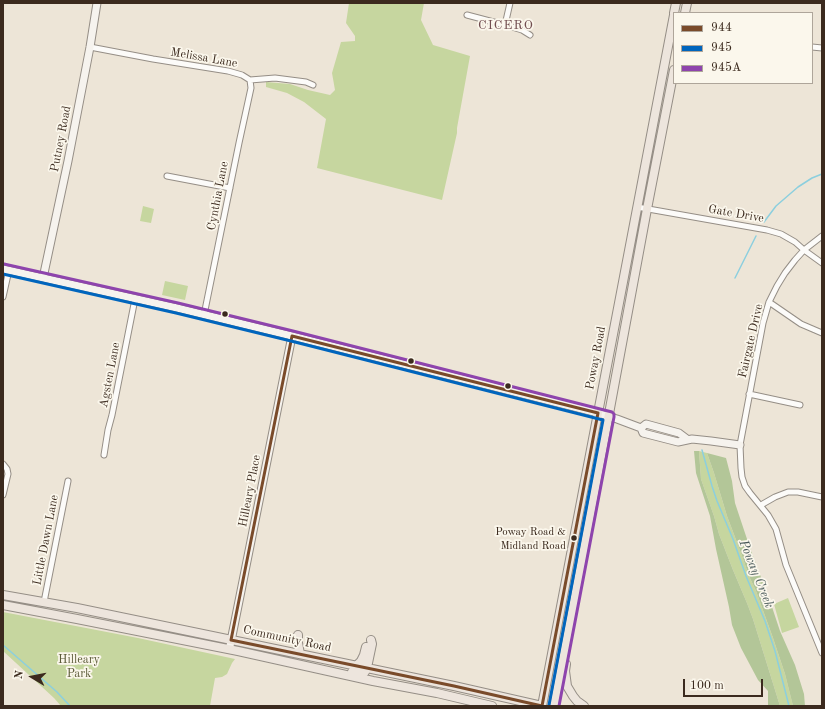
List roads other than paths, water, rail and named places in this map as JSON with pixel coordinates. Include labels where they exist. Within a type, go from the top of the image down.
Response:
[{"type":"main road","name":"Poway Road","points":[[542,706],[673,20]]},
{"type":"main road","points":[[669,96],[665,90],[673,46],[670,36]]},
{"type":"main road","name":"Poway Road","points":[[554,706],[673,75]]},
{"type":"main road","points":[[659,96],[664,100],[660,124],[661,136]]},
{"type":"main road","points":[[623,285],[624,297],[619,328],[622,334],[624,334]]},
{"type":"main road","points":[[614,329],[617,330],[619,334],[614,363],[616,378]]},
{"type":"main road","points":[[578,513],[580,517],[580,527],[575,558],[577,566],[580,570]]},
{"type":"main road","points":[[569,566],[573,569],[575,574],[570,603],[570,625]]},
{"type":"main road","name":"Community Road","points":[[3,595],[77,608],[454,686],[542,706]]},
{"type":"main road","points":[[3,605],[15,603],[39,607],[43,606],[44,602]]},
{"type":"main road","name":"Community Road","points":[[3,605],[298,664],[492,706]]},
{"type":"main road","points":[[43,612],[50,610],[74,614],[77,608]]},
{"type":"main road","points":[[298,635],[300,654]]},
{"type":"main road","points":[[567,639],[565,671],[567,686],[577,701],[584,706]]},
{"type":"main road","points":[[298,664],[322,665],[362,673],[365,672],[367,668],[372,644],[371,640],[367,645],[362,661],[354,666]]},
{"type":"main road","points":[[381,683],[382,679],[385,677],[413,681],[422,680]]},
{"type":"main road","points":[[414,689],[427,688],[450,692],[453,690],[454,686]]},
{"type":"street","name":"Putney Road","points":[[43,278],[68,161],[97,3]]},
{"type":"street","points":[[505,25],[510,3]]},
{"type":"street","points":[[467,15],[522,30],[530,35]]},
{"type":"street","name":"Melissa Lane","points":[[90,47],[228,71],[242,75],[250,80],[275,78],[306,82],[313,85]]},
{"type":"street","name":"Cynthia Lane","points":[[204,315],[251,88],[250,80]]},
{"type":"street","points":[[167,176],[230,188]]},
{"type":"street","name":"Gate Drive","points":[[637,207],[767,230],[781,234],[795,242],[822,263]]},
{"type":"street","name":"Fairgate Drive","points":[[822,236],[804,250],[785,273],[769,302],[763,323],[740,445],[742,477],[745,486],[768,515],[776,529],[786,565],[822,653]]},
{"type":"street","points":[[3,297],[6,270],[292,336],[598,413],[640,428],[646,424],[679,433],[687,439],[740,445]]},
{"type":"street","name":"Agsten Lane","points":[[104,455],[135,299]]},
{"type":"street","points":[[769,302],[801,324],[822,333]]},
{"type":"street","name":"Hilleary Place","points":[[229,650],[292,336]]},
{"type":"street","points":[[749,394],[800,405]]},
{"type":"street","points":[[3,495],[8,474],[5,466]]},
{"type":"street","name":"Little Dawn Lane","points":[[44,602],[68,481]]},
{"type":"street","points":[[760,505],[788,492],[822,496]]},
{"type":"waterway","points":[[764,222],[776,206],[798,187],[812,178],[822,174]]},
{"type":"waterway","points":[[735,278],[756,236]]},
{"type":"waterway","name":"Poway Creek","points":[[702,450],[717,501],[765,621],[775,651],[789,706]]},
{"type":"waterway","points":[[3,645],[57,692],[70,706]]},
{"type":"place","name":"Poway Road & Midland Road","points":[[574,538]]},
{"type":"district","name":"CICERO","points":[[506,26]]},
{"type":"park label","name":"Hilleary Park","points":[[79,667]]}]
